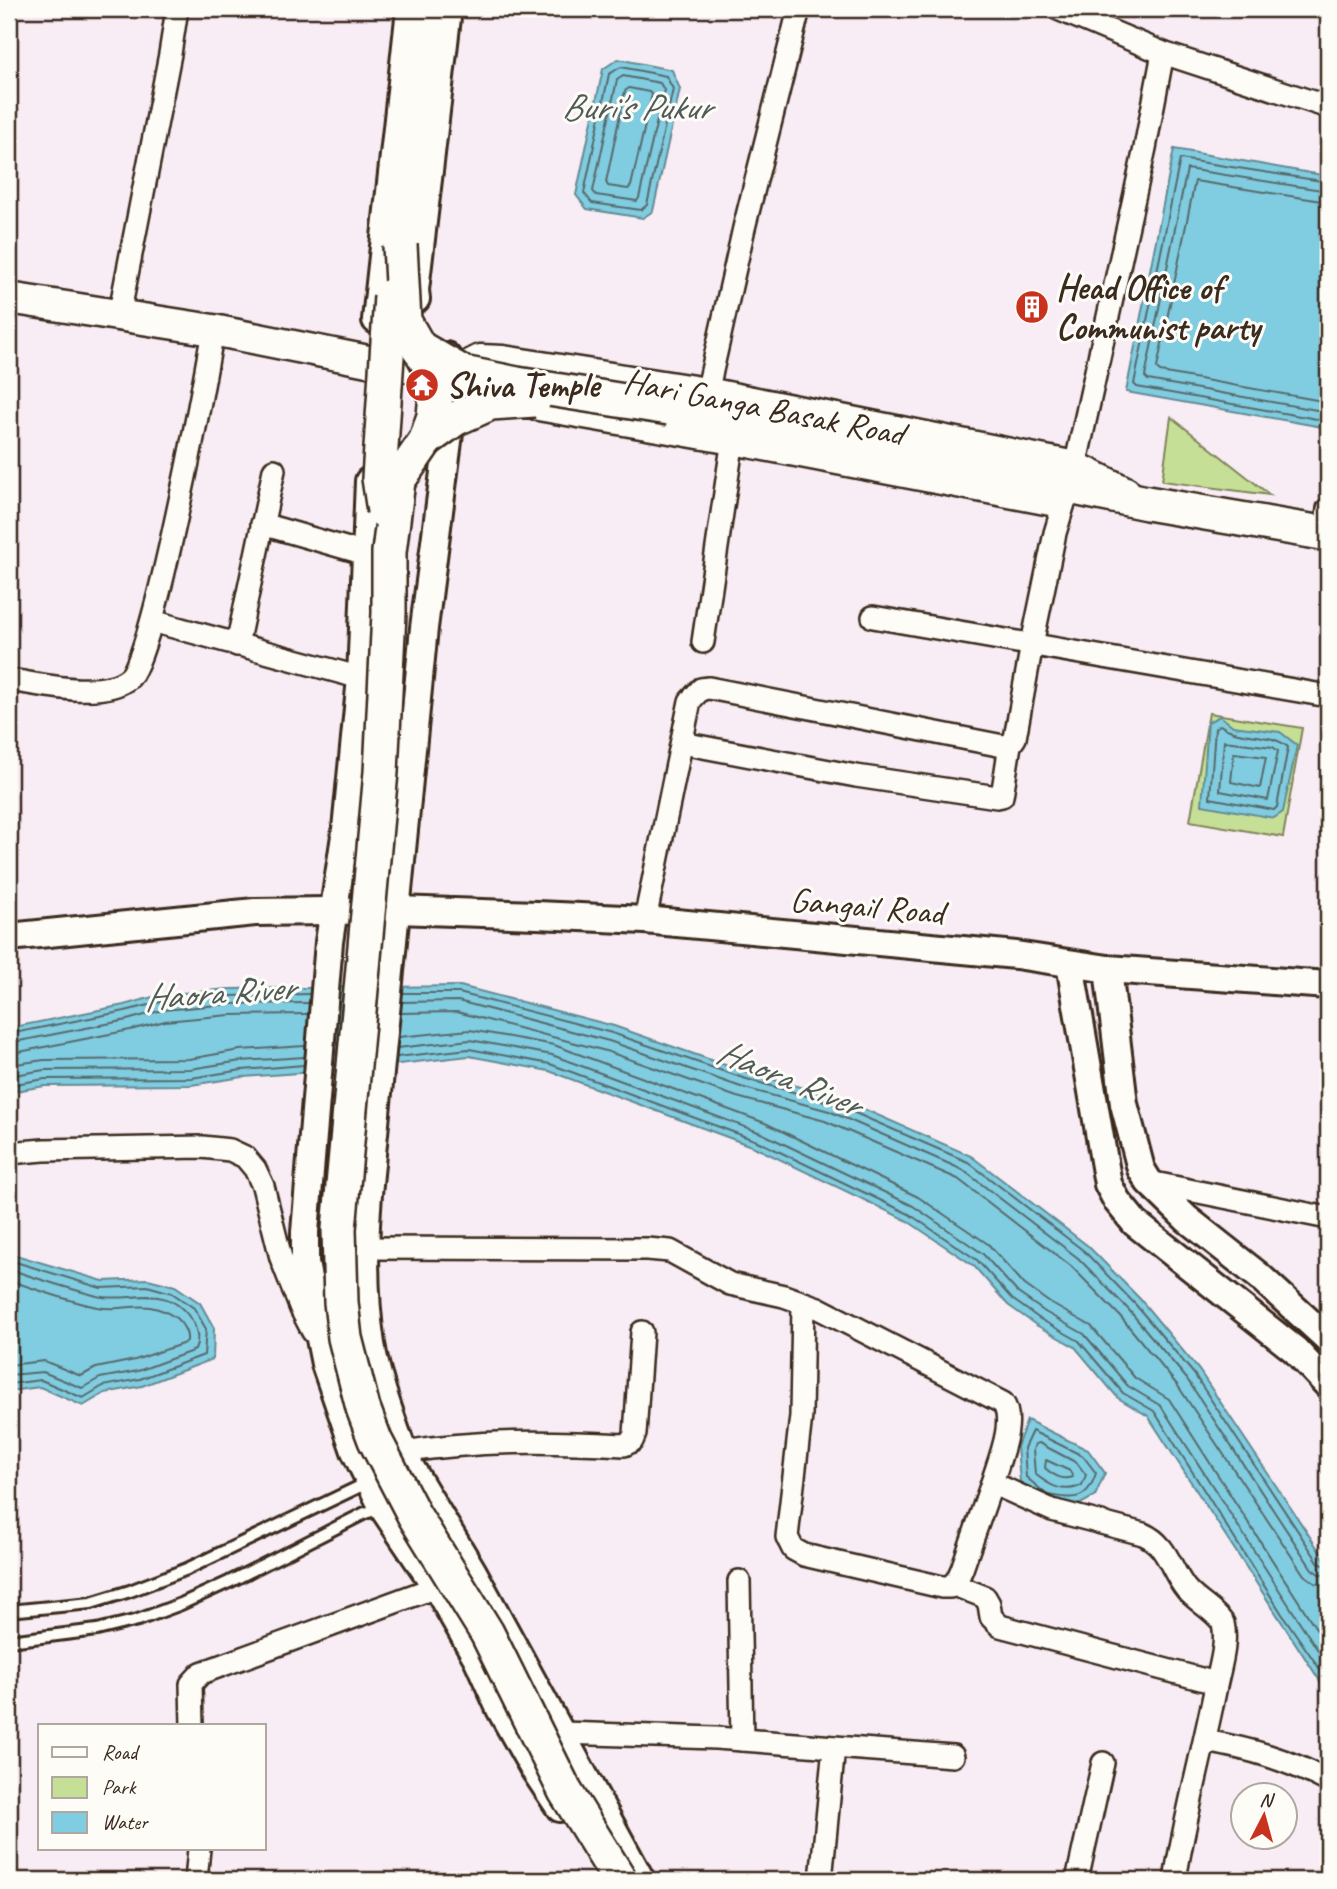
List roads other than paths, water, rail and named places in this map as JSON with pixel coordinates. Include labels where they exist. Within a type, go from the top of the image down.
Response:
[{"type":"main road","points":[[430,9],[400,245],[392,275],[379,478],[378,553],[389,625],[381,772],[339,1229],[341,1302],[345,1338],[363,1408],[394,1478],[486,1633],[565,1791],[620,1880]]},
{"type":"main road","points":[[378,553],[398,481],[426,440],[434,416],[436,394],[429,365],[404,321],[400,245]]},
{"type":"main road","points":[[9,298],[213,330],[373,362],[454,373]]},
{"type":"main road","points":[[418,347],[463,373],[517,384],[669,408],[1070,485],[1147,503],[1327,525]]},
{"type":"main road","name":"Hari Ganga Basak Road","points":[[480,360],[503,361],[707,393],[1070,485],[733,439],[476,394],[454,373],[480,360]]},
{"type":"main road","points":[[426,440],[455,419],[491,403],[540,400],[669,408]]},
{"type":"street","points":[[119,316],[177,9]]},
{"type":"street","points":[[325,1364],[305,1263],[305,1232],[329,942],[378,553],[373,362],[377,297],[410,9]]},
{"type":"street","points":[[448,9],[415,290],[420,325],[457,371],[454,373],[424,628],[368,1194],[364,1248],[365,1293],[371,1346],[411,1468],[562,1733],[641,1880]]},
{"type":"street","points":[[707,393],[744,228],[799,9]]},
{"type":"street","points":[[1058,9],[1163,53],[1328,107]]},
{"type":"street","points":[[682,743],[856,776],[1002,796],[1010,745],[1015,738],[1055,533],[1070,485],[1142,161],[1163,53]]},
{"type":"street","points":[[9,680],[76,689],[97,689],[122,681],[135,672],[152,621],[200,406],[213,330]]},
{"type":"street","points":[[703,642],[733,439]]},
{"type":"street","points":[[237,645],[274,470]]},
{"type":"street","points":[[262,524],[378,553]]},
{"type":"street","points":[[873,617],[1328,696]]},
{"type":"street","points":[[152,621],[361,677]]},
{"type":"street","points":[[645,920],[690,701],[701,689],[709,688],[1010,745]]},
{"type":"street","name":"Gangail Road","points":[[9,937],[255,912],[397,910],[645,920],[1016,955],[1108,969],[1328,985]]},
{"type":"street","points":[[1070,964],[1108,1184],[1117,1201],[1135,1223],[1295,1350],[1328,1385]]},
{"type":"street","points":[[1108,969],[1124,1104],[1140,1169],[1149,1182],[1187,1219],[1259,1276],[1328,1339]]},
{"type":"street","points":[[9,1153],[202,1147],[230,1150],[245,1157],[256,1169],[263,1186],[281,1258],[325,1364],[355,1451],[383,1508],[437,1588],[477,1658],[500,1709],[532,1766],[608,1880]]},
{"type":"street","points":[[1149,1182],[1328,1218]]},
{"type":"street","points":[[364,1248],[647,1248],[670,1251],[730,1284],[766,1291],[862,1329],[1003,1404],[1007,1410],[1008,1428],[992,1483],[954,1585]]},
{"type":"street","points":[[803,1304],[801,1416],[787,1537],[793,1549],[804,1555],[942,1587],[954,1585],[985,1597],[989,1604],[990,1617],[1000,1626],[1216,1683]]},
{"type":"street","points":[[411,1468],[484,1442],[624,1445],[632,1441],[635,1434],[642,1332]]},
{"type":"street","points":[[992,1483],[1052,1510],[1155,1539],[1187,1590],[1223,1623],[1225,1640],[1205,1741],[1181,1838],[1175,1880]]},
{"type":"street","points":[[192,1724],[191,1684],[201,1672],[437,1588],[472,1572]]},
{"type":"street","points":[[739,1581],[742,1740]]},
{"type":"street","points":[[562,1733],[742,1740],[953,1756]]},
{"type":"street","points":[[1205,1741],[1246,1748],[1280,1758],[1328,1781]]},
{"type":"street","points":[[821,1880],[834,1747]]},
{"type":"street","points":[[1077,1880],[1102,1763]]},
{"type":"street","points":[[196,1880],[199,1850]]},
{"type":"lane","points":[[9,1611],[91,1603],[130,1591],[187,1569],[371,1481],[411,1468]]},
{"type":"lane","points":[[9,1641],[97,1630],[138,1620],[181,1604],[365,1513],[383,1508],[411,1468]]},
{"type":"water","name":"Buri's Pukur","points":[[618,59],[672,70],[680,89],[653,211],[643,218],[587,209],[576,195],[603,69]]},
{"type":"water","points":[[1174,149],[1328,176],[1328,428],[1126,392]]},
{"type":"water","points":[[1220,716],[1233,726],[1280,732],[1297,745],[1283,812],[1274,818],[1202,805],[1208,722]]},
{"type":"water","name":"Haora River","points":[[460,986],[614,1026],[745,1072],[834,1096],[971,1156],[1088,1246],[1140,1299],[1199,1370],[1328,1564],[1328,1690],[1148,1416],[1118,1398],[1075,1347],[1008,1305],[974,1266],[906,1220],[754,1147],[549,1071],[469,1056],[355,1069],[243,1077],[191,1085],[45,1086],[9,1092],[9,1028],[160,995],[229,989]]},
{"type":"water","points":[[9,1253],[103,1281],[148,1279],[175,1286],[200,1303],[214,1328],[213,1359],[142,1386],[105,1393],[83,1406],[40,1387],[9,1391]]},
{"type":"water","points":[[1027,1420],[1088,1450],[1105,1473],[1095,1496],[1075,1507],[1044,1501],[1020,1482],[1017,1447]]},
{"type":"place","name":"Head Office of Communist party","points":[[1032,307]]},
{"type":"place","name":"Shiva Temple","points":[[422,385]]}]
